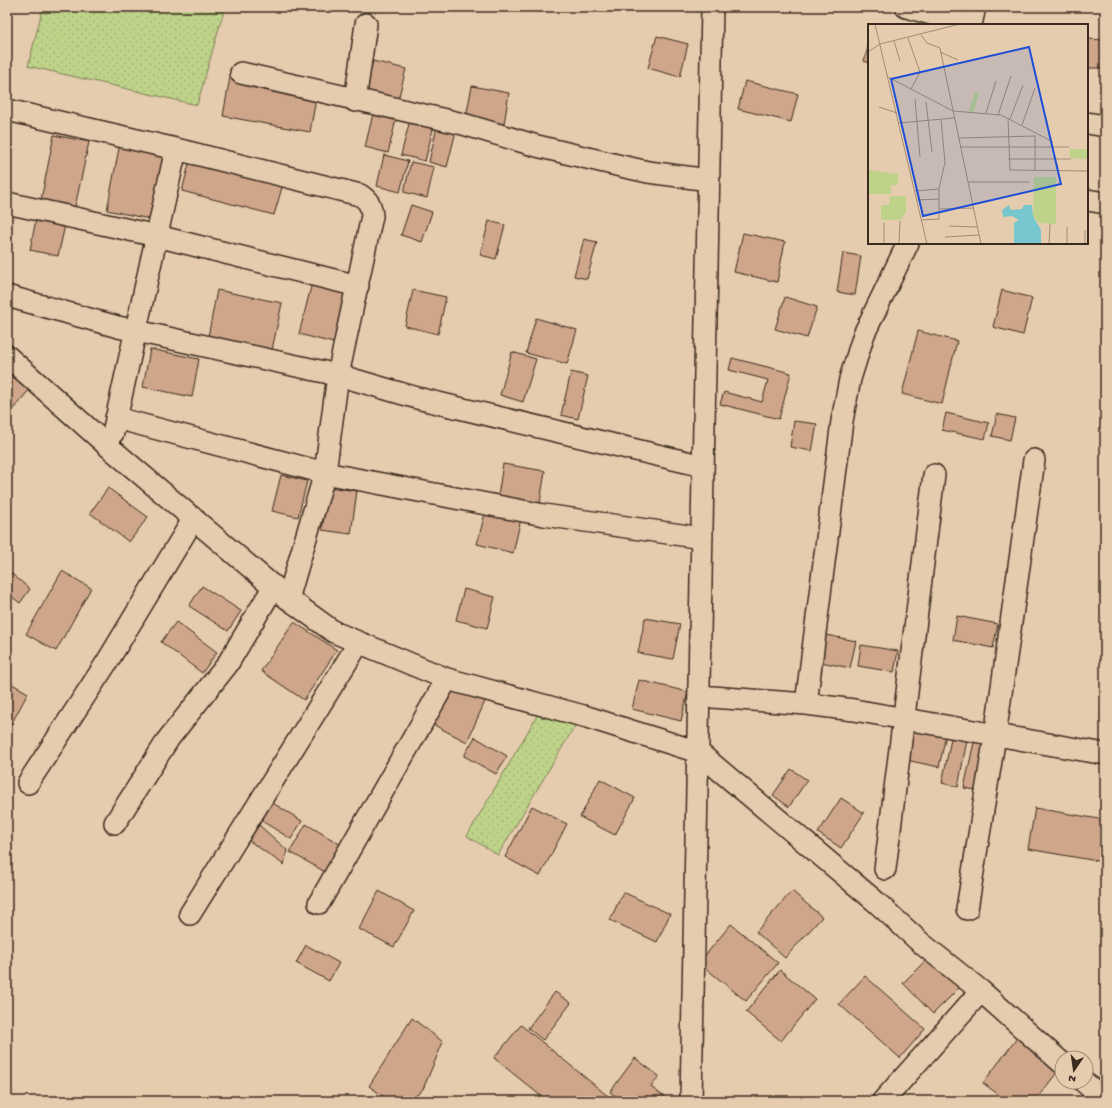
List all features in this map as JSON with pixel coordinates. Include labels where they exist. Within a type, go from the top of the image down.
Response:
[{"type":"street","points":[[691,1101],[712,7]]},
{"type":"street","points":[[906,7],[966,24]]},
{"type":"street","points":[[970,24],[975,7]]},
{"type":"street","points":[[355,101],[366,24]]},
{"type":"street","points":[[242,73],[355,101],[464,124],[537,146],[621,166],[648,172],[709,180]]},
{"type":"street","points":[[7,110],[176,149],[360,195],[367,200],[371,207],[372,216],[338,375],[325,473],[281,592],[227,666],[168,738],[115,824]]},
{"type":"street","points":[[1088,123],[1105,126]]},
{"type":"street","points":[[109,447],[176,149]]},
{"type":"street","points":[[1088,200],[1105,203]]},
{"type":"street","points":[[7,203],[157,236],[358,286]]},
{"type":"street","points":[[806,704],[842,421],[850,379],[864,334],[908,244]]},
{"type":"street","points":[[7,296],[136,330],[338,375],[439,403],[703,466]]},
{"type":"street","points":[[7,356],[109,447],[281,592],[334,632],[358,644],[447,679],[587,717],[698,752],[875,901],[921,943],[982,990],[1054,1056]]},
{"type":"street","points":[[116,418],[325,473],[544,515],[702,538]]},
{"type":"street","points":[[967,909],[995,736],[1034,460]]},
{"type":"street","points":[[885,869],[934,475]]},
{"type":"street","points":[[28,783],[107,662],[194,518]]},
{"type":"street","points":[[190,914],[358,644]]},
{"type":"street","points":[[319,903],[447,679]]},
{"type":"street","points":[[699,696],[806,704],[904,718],[995,736],[1105,754]]},
{"type":"street","points":[[883,1101],[982,990]]},
{"type":"street","points":[[1093,1090],[1105,1100]]},
{"type":"green space","points":[[43,7],[225,7],[197,105],[28,66]]},
{"type":"green space","points":[[545,702],[575,726],[498,855],[467,836]]},
{"type":"building","points":[[438,7],[458,7],[457,12]]},
{"type":"building","points":[[657,36],[688,44],[680,77],[648,68]]},
{"type":"building","points":[[1088,39],[1105,40],[1105,68],[1088,68]]},
{"type":"building","points":[[868,47],[868,63],[864,61]]},
{"type":"building","points":[[373,61],[406,69],[397,104],[364,96]]},
{"type":"building","points":[[230,77],[317,93],[310,132],[223,116]]},
{"type":"building","points":[[745,81],[798,94],[791,122],[738,109]]},
{"type":"building","points":[[472,86],[509,93],[504,124],[466,117]]},
{"type":"building","points":[[374,110],[397,115],[388,153],[365,147]]},
{"type":"building","points":[[410,120],[434,125],[425,161],[401,155]]},
{"type":"building","points":[[438,122],[457,127],[447,167],[429,162]]},
{"type":"building","points":[[54,135],[89,142],[75,207],[41,200]]},
{"type":"building","points":[[120,143],[167,152],[154,220],[107,210]]},
{"type":"building","points":[[384,155],[408,161],[400,192],[377,186]]},
{"type":"building","points":[[190,160],[283,184],[274,215],[182,191]]},
{"type":"building","points":[[411,162],[434,167],[427,198],[404,192]]},
{"type":"building","points":[[411,205],[432,212],[422,242],[401,235]]},
{"type":"building","points":[[37,214],[66,221],[58,256],[30,250]]},
{"type":"building","points":[[489,221],[505,225],[496,259],[480,255]]},
{"type":"building","points":[[743,233],[785,242],[777,282],[734,272]]},
{"type":"building","points":[[584,239],[597,242],[587,279],[574,276]]},
{"type":"building","points":[[843,253],[861,256],[855,295],[837,292]]},
{"type":"building","points":[[313,279],[351,290],[337,344],[299,334]]},
{"type":"building","points":[[217,290],[282,303],[272,350],[208,337]]},
{"type":"building","points":[[413,290],[446,297],[438,334],[405,326]]},
{"type":"building","points":[[1002,290],[1032,298],[1023,335],[993,327]]},
{"type":"building","points":[[785,297],[817,307],[807,338],[775,329]]},
{"type":"building","points":[[536,318],[577,330],[567,364],[526,353]]},
{"type":"building","points":[[918,331],[957,341],[942,404],[902,394]]},
{"type":"building","points":[[150,349],[199,359],[192,397],[143,387]]},
{"type":"building","points":[[512,352],[536,359],[523,402],[500,395]]},
{"type":"building","points":[[732,358],[791,373],[779,419],[720,404],[724,392],[762,402],[768,380],[729,370]]},
{"type":"building","points":[[7,362],[34,384],[10,413],[7,411]]},
{"type":"building","points":[[571,372],[588,376],[578,419],[561,415]]},
{"type":"building","points":[[946,413],[989,423],[985,439],[942,430]]},
{"type":"building","points":[[997,414],[1015,418],[1010,440],[992,436]]},
{"type":"building","points":[[794,421],[817,424],[812,451],[790,447]]},
{"type":"building","points":[[503,464],[545,471],[540,503],[498,496]]},
{"type":"building","points":[[281,475],[307,481],[298,517],[272,511]]},
{"type":"building","points":[[329,487],[357,491],[351,534],[322,530]]},
{"type":"building","points":[[108,488],[148,517],[129,542],[90,513]]},
{"type":"building","points":[[486,510],[521,519],[513,553],[477,544]]},
{"type":"building","points":[[7,570],[30,589],[20,603],[7,593]]},
{"type":"building","points":[[62,571],[91,588],[56,651],[26,634]]},
{"type":"building","points":[[202,586],[241,611],[228,631],[189,606]]},
{"type":"building","points":[[464,589],[495,597],[487,628],[456,620]]},
{"type":"building","points":[[957,616],[998,624],[993,648],[953,640]]},
{"type":"building","points":[[645,618],[680,624],[673,659],[638,653]]},
{"type":"building","points":[[176,622],[217,652],[202,673],[161,642]]},
{"type":"building","points":[[294,622],[337,650],[304,700],[261,671]]},
{"type":"building","points":[[821,634],[856,641],[850,668],[816,661]]},
{"type":"building","points":[[861,645],[898,651],[894,672],[858,666]]},
{"type":"building","points":[[639,680],[688,692],[681,721],[632,709]]},
{"type":"building","points":[[7,681],[28,693],[8,730],[7,729]]},
{"type":"building","points":[[456,685],[486,699],[467,742],[432,724]]},
{"type":"building","points":[[909,722],[947,730],[939,767],[901,759]]},
{"type":"building","points":[[953,729],[992,737],[981,791],[964,788],[974,742],[967,740],[958,787],[942,783]]},
{"type":"building","points":[[475,737],[507,756],[496,774],[464,756]]},
{"type":"building","points":[[791,769],[807,780],[789,807],[773,795]]},
{"type":"building","points":[[600,779],[635,798],[615,835],[580,817]]},
{"type":"building","points":[[841,798],[864,813],[841,848],[818,833]]},
{"type":"building","points":[[268,800],[302,821],[291,839],[257,818]]},
{"type":"building","points":[[532,806],[567,824],[540,876],[505,857]]},
{"type":"building","points":[[1035,808],[1105,820],[1105,848],[1103,862],[1028,849]]},
{"type":"building","points":[[306,824],[343,846],[327,873],[290,852]]},
{"type":"building","points":[[259,825],[287,850],[284,865],[248,840]]},
{"type":"building","points":[[379,891],[414,911],[394,947],[359,929]]},
{"type":"building","points":[[792,891],[822,917],[785,958],[756,932]]},
{"type":"building","points":[[623,892],[670,914],[657,942],[610,920]]},
{"type":"building","points":[[731,924],[778,963],[746,1001],[699,963]]},
{"type":"building","points":[[306,945],[339,963],[329,981],[296,963]]},
{"type":"building","points":[[931,955],[962,985],[933,1014],[903,983]]},
{"type":"building","points":[[780,970],[815,999],[781,1041],[746,1012]]},
{"type":"building","points":[[865,976],[925,1029],[900,1058],[839,1004]]},
{"type":"building","points":[[555,992],[571,1003],[543,1040],[528,1028]]},
{"type":"building","points":[[412,1018],[443,1042],[423,1089],[411,1101],[390,1101],[369,1086]]},
{"type":"building","points":[[521,1025],[614,1101],[547,1101],[494,1058]]},
{"type":"building","points":[[1021,1033],[1054,1060],[1054,1076],[1035,1101],[1007,1101],[983,1083]]},
{"type":"building","points":[[635,1058],[659,1076],[651,1087],[667,1099],[665,1101],[622,1101],[610,1092]]}]
